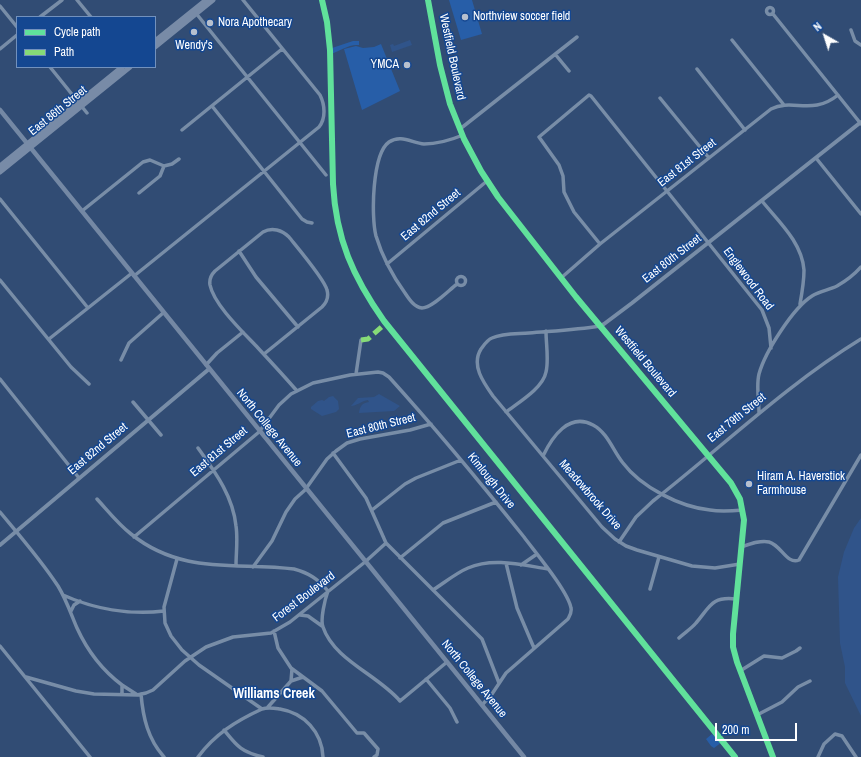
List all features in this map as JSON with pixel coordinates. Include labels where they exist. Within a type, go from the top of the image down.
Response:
[{"type":"main road","points":[[156,46],[206,0]]},
{"type":"main road","points":[[156,40],[213,0]]},
{"type":"main road","name":"East 86th Street","points":[[80,104],[121,68]]},
{"type":"main road","name":"East 86th Street","points":[[0,166],[129,68]]},
{"type":"main road","name":"North College Avenue","points":[[0,110],[524,757]]},
{"type":"main road","name":"East 86th Street","points":[[0,172],[28,145]]},
{"type":"street","points":[[41,16],[62,0]]},
{"type":"street","points":[[77,0],[90,16]]},
{"type":"street","points":[[49,339],[133,275],[320,127],[324,117],[323,101],[320,95],[243,0]]},
{"type":"street","name":"Westfield Boulevard","points":[[428,0],[443,81],[450,104],[462,135],[487,181],[506,208],[561,278],[736,490],[743,510],[744,520],[732,639],[740,671],[773,757]]},
{"type":"street","points":[[0,6],[16,26]]},
{"type":"street","points":[[194,12],[326,175]]},
{"type":"street","points":[[773,14],[861,123]]},
{"type":"street","points":[[851,30],[855,41],[861,45]]},
{"type":"street","points":[[0,49],[16,36]]},
{"type":"street","points":[[460,129],[577,37]]},
{"type":"street","points":[[732,40],[784,105]]},
{"type":"street","points":[[182,130],[282,49]]},
{"type":"street","points":[[555,54],[569,71]]},
{"type":"street","points":[[51,68],[87,112]]},
{"type":"street","points":[[696,69],[745,130]]},
{"type":"street","name":"East 81st Street","points":[[561,278],[600,244],[771,109],[784,105],[812,106],[826,103],[838,95]]},
{"type":"street","name":"Englewood Road","points":[[600,244],[574,212],[564,192],[563,176],[559,165],[539,137],[573,110],[585,98],[591,96],[764,313],[769,328],[771,348]]},
{"type":"street","points":[[660,98],[709,158]]},
{"type":"street","points":[[212,106],[303,220],[312,223]]},
{"type":"street","name":"East 80th Street","points":[[477,358],[485,344],[493,337],[511,334],[576,330],[604,324],[861,123]]},
{"type":"street","points":[[457,284],[431,306],[422,308],[413,304],[387,264],[376,234],[374,204],[375,174],[383,148],[389,142],[399,138],[424,144],[454,139],[462,135]]},
{"type":"street","points":[[816,158],[861,214]]},
{"type":"street","points":[[82,211],[143,162],[150,160],[164,166],[172,164],[179,159]]},
{"type":"street","points":[[139,193],[160,176],[164,166]]},
{"type":"street","name":"East 82nd Street","points":[[387,264],[487,181]]},
{"type":"street","points":[[0,199],[88,308]]},
{"type":"street","points":[[762,201],[790,236],[800,252],[804,276],[800,306]]},
{"type":"street","points":[[264,354],[322,307],[327,298],[326,287],[289,237],[283,232],[275,230],[267,230],[263,232],[215,271],[210,279],[211,287],[219,302],[228,314],[297,391]]},
{"type":"street","points":[[239,251],[256,277],[298,327]]},
{"type":"street","points":[[759,413],[758,380],[760,370],[771,348],[800,306],[814,295],[846,281],[861,267]]},
{"type":"street","points":[[0,280],[71,367],[89,384]]},
{"type":"street","points":[[121,360],[131,340],[163,313]]},
{"type":"street","name":"East 82nd Street","points":[[0,545],[148,420],[208,367],[217,353],[244,332]]},
{"type":"street","points":[[506,412],[537,387],[544,379],[547,368],[546,332]]},
{"type":"street","name":"East 79th Street","points":[[619,542],[636,517],[660,494],[820,365],[861,339]]},
{"type":"street","points":[[356,374],[361,340]]},
{"type":"street","name":"Meadowbrook Drive","points":[[477,358],[477,366],[485,384],[493,396],[602,527],[619,542],[636,550],[703,568],[718,568],[740,564]]},
{"type":"street","name":"East 81st Street","points":[[134,536],[260,432],[282,402],[297,391],[316,382],[356,374],[378,372],[384,373]]},
{"type":"street","name":"Kimlough Drive","points":[[384,373],[389,376],[431,424],[496,502],[537,554],[564,594],[570,605],[571,611],[568,619],[534,648]]},
{"type":"street","points":[[0,380],[79,478]]},
{"type":"street","points":[[133,402],[161,436]]},
{"type":"street","points":[[543,456],[554,437],[565,426],[579,422],[589,423],[597,427],[602,432],[629,471],[660,494],[705,510],[743,510]]},
{"type":"street","name":"East 80th Street","points":[[253,567],[272,541],[286,512],[333,453],[344,445],[354,441],[410,430],[431,424]]},
{"type":"street","points":[[198,448],[228,495],[234,514],[237,536],[236,566]]},
{"type":"street","points":[[333,453],[363,494],[372,510],[381,535],[386,543],[482,639],[499,684]]},
{"type":"street","points":[[741,547],[758,542],[767,542],[778,546],[791,560],[799,560],[861,454]]},
{"type":"street","points":[[372,510],[409,481],[461,460]]},
{"type":"street","points":[[97,499],[118,523],[134,536],[154,549],[177,559],[203,564],[290,568],[302,571],[318,580],[328,591],[322,626]]},
{"type":"street","points":[[400,558],[447,520],[496,502]]},
{"type":"street","points":[[0,512],[44,566],[63,595],[79,632],[93,655],[105,670],[122,684],[139,694],[146,727],[155,745],[164,757]]},
{"type":"street","name":"Forest Boulevard","points":[[139,694],[153,690],[190,657],[206,647],[233,637],[264,634],[274,631],[300,615],[386,543]]},
{"type":"street","points":[[521,565],[537,554]]},
{"type":"street","points":[[650,589],[659,557]]},
{"type":"street","points":[[177,559],[166,596],[164,611],[165,623],[171,636],[182,650],[190,657],[262,709]]},
{"type":"street","points":[[433,590],[462,571],[472,566],[486,563],[506,563],[548,569]]},
{"type":"street","points":[[482,705],[492,694],[506,673],[534,648],[517,608],[506,563]]},
{"type":"street","points":[[63,595],[80,602],[119,610],[145,612],[164,611]]},
{"type":"street","points":[[678,638],[694,626],[716,601],[723,598],[736,599]]},
{"type":"street","points":[[71,611],[74,605],[80,602]]},
{"type":"street","points":[[300,615],[308,616],[322,626],[329,638],[343,655],[354,665],[382,684],[400,701],[447,662]]},
{"type":"street","points":[[274,631],[278,648],[292,669],[322,691],[357,733],[364,733],[378,750],[377,755],[374,757]]},
{"type":"street","points":[[0,646],[90,757]]},
{"type":"street","points":[[740,671],[764,656],[782,658],[800,648]]},
{"type":"street","points":[[291,681],[292,669]]},
{"type":"street","points":[[198,757],[208,744],[224,730],[240,720],[268,707],[291,681],[303,677]]},
{"type":"street","points":[[26,678],[82,692],[139,694]]},
{"type":"street","points":[[426,679],[450,708],[457,722]]},
{"type":"street","points":[[757,715],[782,702],[798,687],[810,681]]},
{"type":"street","points":[[122,684],[122,694]]},
{"type":"street","points":[[268,707],[291,712],[307,721],[319,738],[322,746],[323,757]]},
{"type":"street","points":[[224,730],[243,750],[263,757]]},
{"type":"street","points":[[818,757],[826,742],[834,735],[838,734],[842,736],[854,756]]},
{"type":"shaded area","name":"Northview soccer field","points":[[449,0],[472,0],[482,34],[461,40]]},
{"type":"shaded area","points":[[410,40],[412,45],[392,52],[390,45],[393,44],[394,46]]},
{"type":"shaded area","points":[[353,41],[359,41],[359,45],[348,47],[330,54],[330,45],[332,48]]},
{"type":"shaded area","points":[[381,44],[400,91],[362,110],[344,49],[356,46],[363,48],[374,47]]},
{"type":"shaded area","points":[[379,394],[400,406],[394,411],[359,413],[362,405],[369,402],[368,400],[351,406],[358,398],[374,397]]},
{"type":"shaded area","points":[[333,396],[338,401],[339,409],[336,412],[322,416],[311,409],[311,407],[318,401],[324,401]]},
{"type":"shaded area","points":[[861,518],[861,716],[845,683],[845,667],[840,643],[838,577],[844,552],[854,528]]},
{"type":"shaded area","points":[[712,734],[714,736],[716,734],[722,742],[714,748],[706,739]]},
{"type":"marked path","points":[[361,340],[368,339],[386,323]]},
{"type":"cycle path","points":[[322,0],[327,22],[330,50],[333,184],[335,204],[342,240],[363,289],[384,321],[735,757]]},
{"type":"cycle path","points":[[428,0],[440,65],[450,104],[464,139],[481,171],[498,197],[576,297],[731,483],[740,499],[744,520],[733,647],[737,662],[773,757]]},
{"type":"place","name":"Northview soccer field","points":[[465,17]]},
{"type":"place","name":"Nora Apothecary","points":[[210,23]]},
{"type":"place","name":"Wendy's","points":[[194,32]]},
{"type":"place","name":"YMCA","points":[[407,65]]},
{"type":"place","name":"Hiram A. Haverstick Farmhouse","points":[[749,484]]},
{"type":"district","name":"Williams Creek","points":[[274,694]]}]
